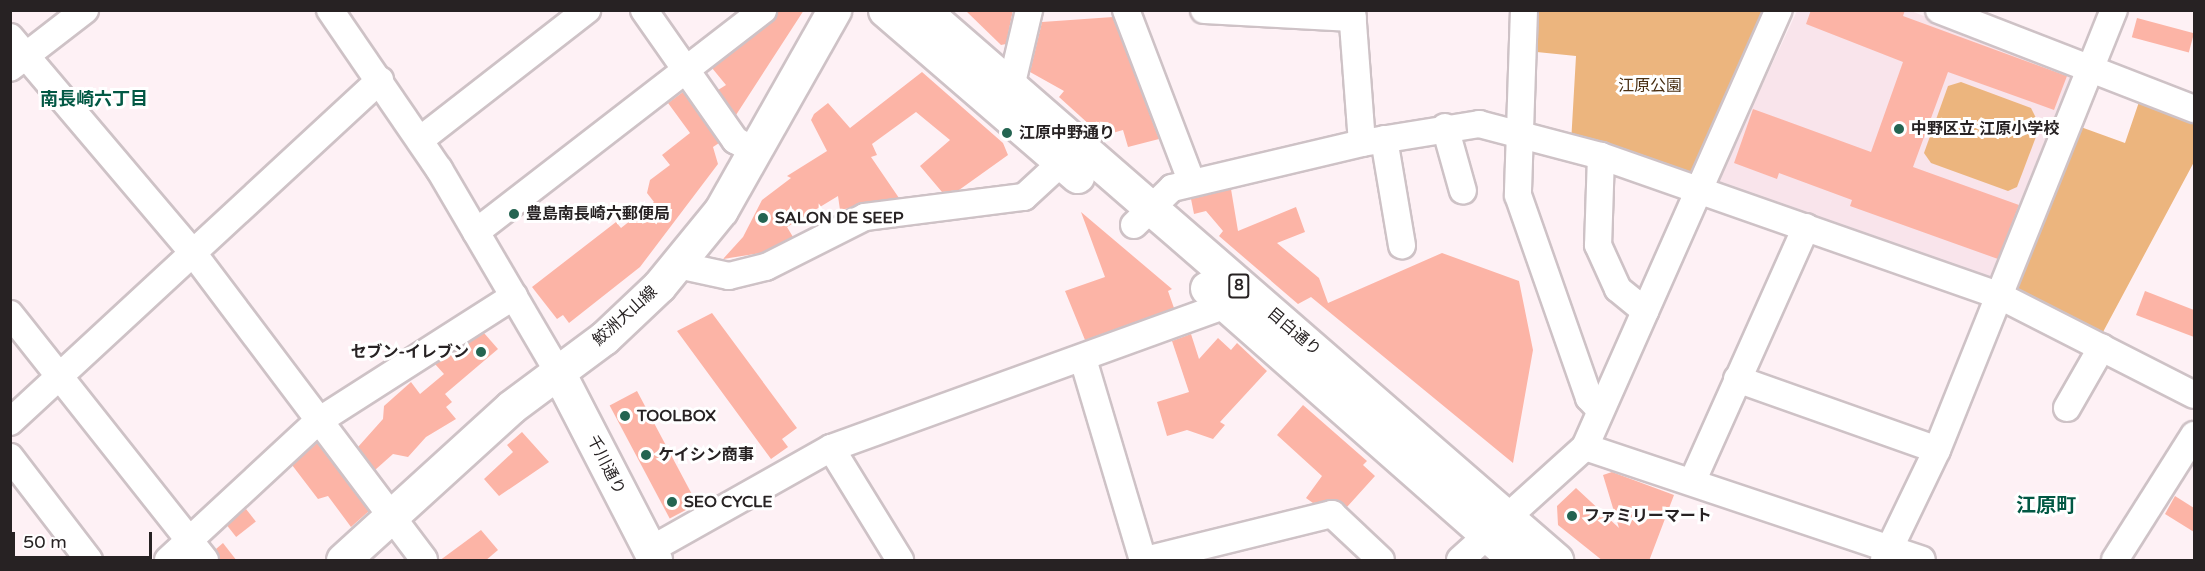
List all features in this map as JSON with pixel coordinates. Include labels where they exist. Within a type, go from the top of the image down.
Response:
[{"type":"main road","name":"鮫洲大山線","points":[[343,561],[557,370],[624,321],[678,265],[756,152],[834,10]]},
{"type":"main road","name":"目白通り","points":[[885,10],[1062,162],[1142,216],[1499,528],[1516,561]]},
{"type":"main road","name":"目白通り","points":[[923,10],[1011,87],[1142,216],[1227,305],[1499,528],[1556,561]]},
{"type":"main road","name":"千川通り","points":[[557,370],[652,555]]},
{"type":"street","points":[[85,10],[16,53],[193,253],[317,423],[389,519],[424,561]]},
{"type":"street","points":[[330,10],[420,140],[557,370]]},
{"type":"street","points":[[420,140],[587,10]]},
{"type":"street","points":[[644,10],[735,140],[756,152]]},
{"type":"street","points":[[476,232],[763,10]]},
{"type":"street","points":[[1011,87],[1029,10]]},
{"type":"street","points":[[1126,10],[1192,183]]},
{"type":"street","points":[[1204,10],[1352,14],[1373,141],[1402,245]]},
{"type":"street","points":[[1524,10],[1517,131],[1518,195],[1589,398],[1600,410]]},
{"type":"street","points":[[1460,561],[1499,528],[1585,447],[1697,190],[1779,10]]},
{"type":"street","points":[[1939,10],[2194,109]]},
{"type":"street","points":[[1887,555],[1937,450],[2088,68],[2114,10]]},
{"type":"street","points":[[10,422],[380,80]]},
{"type":"street","points":[[1142,216],[1172,188],[1373,141],[1445,126],[1479,124],[1517,131],[1601,156],[1998,295],[2194,395]]},
{"type":"street","points":[[1445,126],[1463,191]]},
{"type":"street","points":[[1601,156],[1598,245],[1618,289],[1645,311]]},
{"type":"street","points":[[678,265],[729,276],[766,267],[865,217],[1024,196],[1062,162]]},
{"type":"street","points":[[1693,480],[1806,227]]},
{"type":"street","points":[[168,561],[317,423],[514,296]]},
{"type":"street","points":[[652,555],[831,448],[1227,305]]},
{"type":"street","points":[[10,314],[205,561]]},
{"type":"street","points":[[2067,408],[2102,347]]},
{"type":"street","points":[[1083,358],[1144,561],[1332,514],[1381,561]]},
{"type":"street","points":[[1737,378],[1937,450]]},
{"type":"street","points":[[2115,561],[2194,435]]},
{"type":"street","points":[[1585,447],[1693,480],[1887,555],[1922,561]]},
{"type":"street","points":[[831,448],[900,561]]},
{"type":"street","points":[[10,457],[89,561]]},
{"type":"shaded area","name":"中野区立 江原小学校","points":[[1797,11],[1911,11],[2074,74],[1997,280],[1988,284],[1722,190],[1718,180]]},
{"type":"green space","name":"江原公園","points":[[1535,11],[1768,11],[1693,179],[1571,143],[1576,56],[1527,51]]},
{"type":"green space","points":[[1961,82],[2031,108],[2040,126],[2017,187],[2008,191],[1931,163],[1924,153],[1948,86]]},
{"type":"green space","points":[[2140,99],[2194,121],[2194,162],[2103,332],[2095,334],[2017,295],[2013,285],[2078,126],[2125,143]]},
{"type":"building","points":[[778,10],[804,10],[736,115],[718,90],[726,85],[712,68],[772,22]]},
{"type":"building","points":[[965,10],[1013,10],[1006,44],[1001,45]]},
{"type":"building","points":[[1811,10],[1905,10],[1903,16],[2067,76],[2054,110],[1948,72],[1913,167],[2019,205],[1998,259],[1850,206],[1852,200],[1779,173],[1777,179],[1734,163],[1753,109],[1871,152],[1903,62],[1806,24]]},
{"type":"building","points":[[1113,17],[1159,139],[1128,147],[1123,130],[1102,136],[1059,97],[1064,91],[1030,72],[1042,22]]},
{"type":"building","points":[[2137,18],[2194,33],[2189,53],[2132,37]]},
{"type":"building","points":[[922,72],[1003,143],[1008,155],[959,190],[942,192],[920,166],[950,140],[916,112],[872,144],[877,155],[871,157],[899,198],[840,210],[838,196],[787,227],[793,237],[761,253],[723,259],[743,237],[762,200],[791,178],[787,176],[827,151],[811,120],[814,114],[828,103],[850,128]]},
{"type":"building","points":[[683,92],[719,143],[713,147],[718,164],[640,267],[569,323],[563,315],[557,319],[532,287],[616,222],[621,228],[654,202],[647,193],[650,180],[670,165],[662,155],[690,133],[668,103]]},
{"type":"building","points":[[1231,189],[1238,231],[1296,207],[1305,232],[1277,243],[1319,278],[1328,303],[1442,253],[1519,281],[1533,350],[1513,463],[1311,297],[1298,304],[1219,236],[1223,231],[1206,211],[1194,214],[1191,199]]},
{"type":"building","points":[[1081,212],[1172,289],[1168,291],[1174,308],[1085,340],[1065,291],[1105,277]]},
{"type":"building","points":[[2145,291],[2194,310],[2194,337],[2136,315]]},
{"type":"building","points":[[712,313],[797,428],[782,439],[788,447],[771,459],[677,331]]},
{"type":"building","points":[[484,333],[498,349],[445,394],[452,402],[446,407],[456,419],[426,437],[408,457],[393,454],[375,470],[358,447],[383,419],[384,406],[411,382],[420,394],[444,374],[435,364]]},
{"type":"building","points":[[1191,334],[1199,359],[1218,338],[1231,350],[1237,343],[1267,371],[1220,422],[1225,425],[1213,439],[1187,430],[1167,436],[1157,402],[1189,392],[1172,341]]},
{"type":"building","points":[[637,391],[697,504],[670,519],[610,406]]},
{"type":"building","points":[[1303,405],[1367,461],[1363,465],[1375,476],[1347,507],[1335,499],[1313,503],[1306,498],[1322,476],[1277,435]]},
{"type":"building","points":[[522,432],[549,462],[499,496],[484,479],[513,452],[507,445]]},
{"type":"building","points":[[317,443],[369,511],[351,527],[328,496],[318,499],[292,465]]},
{"type":"building","points":[[1612,472],[1674,495],[1649,561],[1603,561],[1558,525],[1557,506],[1576,488],[1619,528],[1603,475]]},
{"type":"building","points":[[2175,496],[2194,508],[2194,532],[2165,514]]},
{"type":"building","points":[[246,509],[256,522],[236,537],[226,524]]},
{"type":"building","points":[[481,530],[498,550],[485,561],[439,561]]},
{"type":"building","points":[[223,543],[237,561],[220,561],[216,549]]},
{"type":"place","name":"中野区立 江原小学校","points":[[1899,129]]},
{"type":"place","name":"江原中野通り","points":[[1007,133]]},
{"type":"place","name":"豊島南長崎六郵便局","points":[[514,214]]},
{"type":"place","name":"SALON DE SEEP","points":[[763,218]]},
{"type":"place","name":"セブン-イレブン","points":[[481,352]]},
{"type":"place","name":"TOOLBOX","points":[[625,416]]},
{"type":"place","name":"ケイシン商事","points":[[646,455]]},
{"type":"place","name":"SEO CYCLE","points":[[672,502]]},
{"type":"place","name":"ファミリーマート","points":[[1572,516]]},
{"type":"district","name":"南長崎六丁目","points":[[94,99]]},
{"type":"district","name":"江原町","points":[[2046,506]]}]
